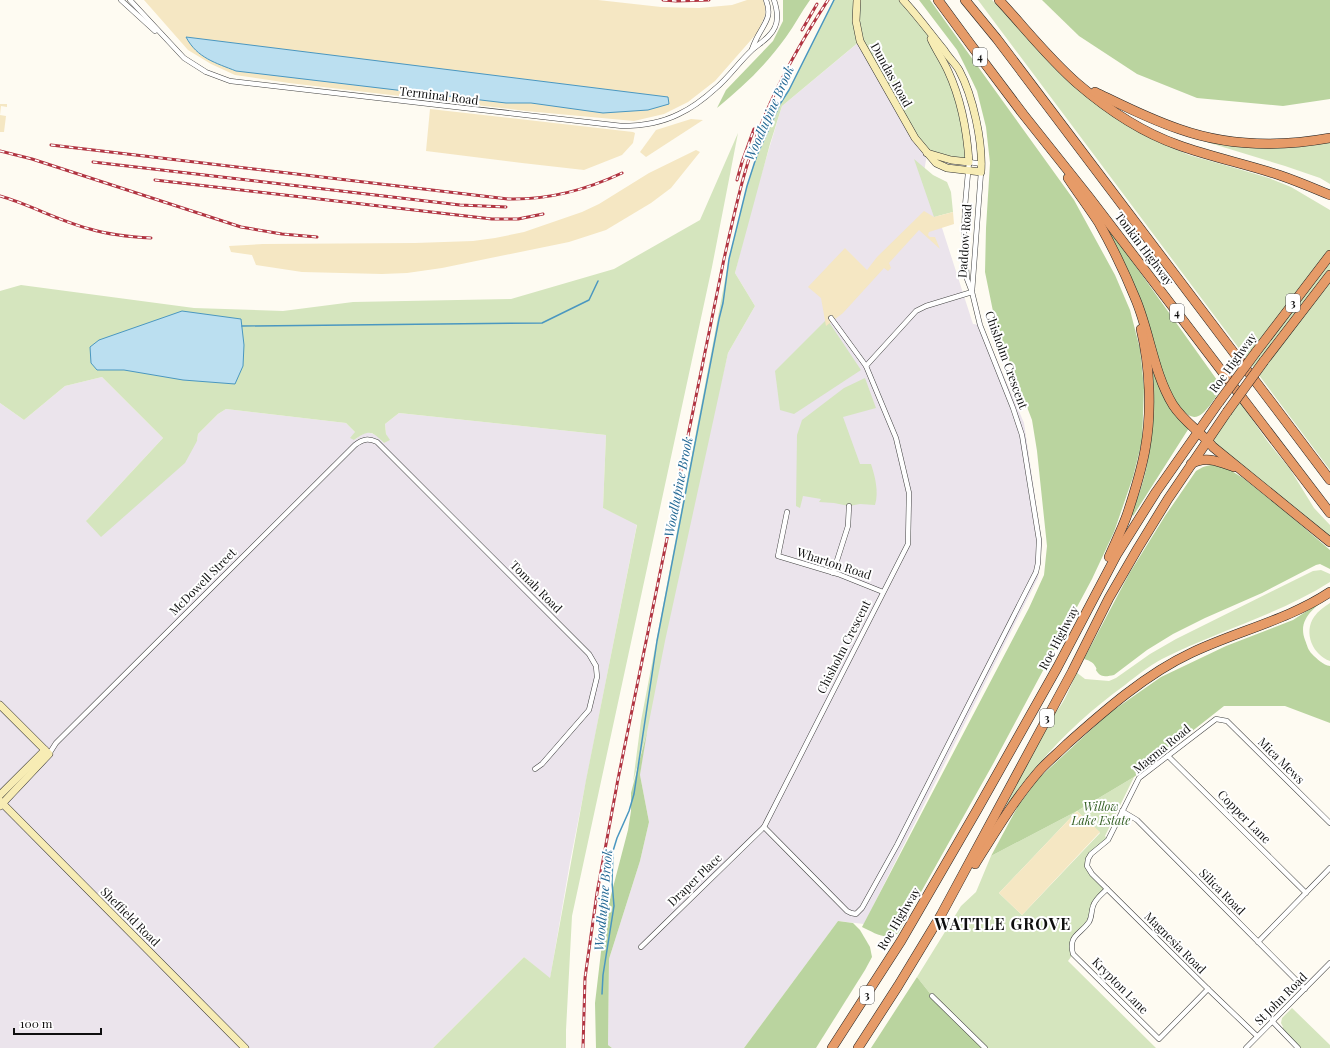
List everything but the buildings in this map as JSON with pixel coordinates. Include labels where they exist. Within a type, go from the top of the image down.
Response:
[{"type":"highway","name":"Tonkin Highway","points":[[938,0],[1023,114],[1090,197],[1330,513]]},
{"type":"highway","name":"Tonkin Highway","points":[[965,0],[997,39],[1330,480]]},
{"type":"highway","points":[[999,0],[1050,57],[1077,83],[1112,110],[1138,126],[1163,138],[1207,155],[1293,180],[1330,195]]},
{"type":"highway","points":[[1077,83],[1148,118],[1180,130],[1210,138],[1263,144],[1305,142],[1330,138]]},
{"type":"highway","points":[[1023,114],[1098,222],[1123,270],[1136,300],[1165,390],[1184,419],[1199,431],[1213,447],[1330,542]]},
{"type":"highway","points":[[1293,180],[1330,201]]},
{"type":"highway","name":"Roe Highway","points":[[832,1048],[898,945],[966,830],[1057,668],[1117,554],[1156,492],[1199,431],[1256,352],[1330,255]]},
{"type":"highway","points":[[1080,625],[1127,516],[1140,475],[1145,450],[1149,386],[1146,361],[1142,336],[1134,304],[1123,270]]},
{"type":"highway","name":"Roe Highway","points":[[858,1048],[941,915],[1072,672],[1109,598],[1138,548],[1207,440],[1264,361],[1330,275]]},
{"type":"highway","points":[[1190,465],[1200,460],[1209,459],[1239,468]]},
{"type":"highway","points":[[941,915],[1019,797],[1040,770],[1111,706],[1156,673],[1190,653],[1226,637],[1288,614],[1330,592]]},
{"type":"main road","name":"Dundas Road","points":[[857,0],[856,21],[860,41],[914,138],[936,163],[947,168],[981,172]]},
{"type":"main road","name":"Daddow Road","points":[[903,0],[958,69],[966,87],[981,142],[981,172]]},
{"type":"main road","name":"Daddow Road","points":[[926,27],[935,48],[948,70],[957,93],[965,126],[968,162]]},
{"type":"main road","points":[[927,153],[951,160],[968,162]]},
{"type":"main road","points":[[0,705],[47,752]]},
{"type":"main road","name":"McDowell Street","points":[[0,795],[47,752]]},
{"type":"main road","name":"McDowell Street","points":[[1,804],[47,752]]},
{"type":"main road","name":"Sheffield Road","points":[[1,804],[245,1048]]},
{"type":"street","points":[[121,0],[175,50]]},
{"type":"street","name":"Terminal Road","points":[[130,0],[175,50],[206,72],[230,81],[622,126],[658,122],[678,115],[716,88],[751,51],[766,39],[776,26],[777,15],[774,0]]},
{"type":"street","name":"Terminal Road","points":[[751,51],[758,34],[767,20],[768,8],[766,0]]},
{"type":"street","points":[[968,162],[982,164]]},
{"type":"street","name":"Daddow Road","points":[[968,162],[964,238],[967,279],[972,292]]},
{"type":"street","name":"Daddow Road","points":[[972,292],[981,172]]},
{"type":"street","points":[[866,366],[916,311],[926,306],[972,292]]},
{"type":"street","name":"Chisholm Crescent","points":[[831,318],[866,366],[896,438],[909,492],[908,544],[764,827],[847,911],[856,914],[860,911],[897,845],[1036,572],[1038,563],[1039,540],[1022,435],[1013,408],[980,325],[972,292]]},
{"type":"street","name":"McDowell Street","points":[[47,752],[355,445],[361,440],[367,439]]},
{"type":"street","name":"Tomah Road","points":[[367,439],[377,442],[589,654],[596,666],[597,677],[589,710],[542,764],[535,769]]},
{"type":"street","points":[[833,572],[848,526],[849,506]]},
{"type":"street","name":"Wharton Road","points":[[787,512],[778,556],[833,572],[883,592]]},
{"type":"street","name":"Magma Road","points":[[1088,859],[1091,854],[1108,840],[1139,778],[1216,719]]},
{"type":"street","name":"Mica Mews","points":[[1216,719],[1227,720],[1330,823]]},
{"type":"street","name":"Copper Lane","points":[[1168,756],[1306,893]]},
{"type":"street","name":"Silica Road","points":[[1122,811],[1136,820],[1305,989]]},
{"type":"street","name":"Draper Place","points":[[641,947],[764,827]]},
{"type":"street","name":"Magnesia Road","points":[[1088,859],[1088,866],[1092,874],[1257,1036]]},
{"type":"street","points":[[1258,942],[1330,868]]},
{"type":"street","name":"Krypton Lane","points":[[1107,889],[1093,905],[1092,916],[1088,922],[1072,940],[1071,945],[1073,954],[1159,1039],[1208,989]]},
{"type":"street","name":"St John Road","points":[[1246,1048],[1330,963]]},
{"type":"street","points":[[932,996],[984,1048]]},
{"type":"street","points":[[1272,1021],[1298,1048]]},
{"type":"shaded area","points":[[865,37],[928,148],[924,172],[973,324],[982,325],[1024,423],[1042,543],[1038,578],[864,924],[838,921],[744,1048],[612,1048],[608,1045],[609,959],[640,861],[649,822],[640,775],[659,644],[728,353],[755,306],[735,273],[752,205],[782,106]]},
{"type":"shaded area","points":[[102,377],[163,438],[86,521],[197,441],[198,434],[218,414],[226,409],[346,423],[355,432],[354,440],[368,432],[378,436],[384,443],[387,437],[385,424],[399,413],[606,435],[603,508],[637,524],[570,862],[550,979],[524,957],[433,1048],[0,1048],[0,403],[24,420],[65,386]]},
{"type":"green space","points":[[783,0],[810,0],[771,57],[736,92],[717,108],[726,90],[773,41],[783,21]]},
{"type":"green space","points":[[834,0],[903,0],[927,27],[957,93],[969,162],[927,153],[860,41],[782,106],[770,144],[735,273],[755,306],[728,353],[665,641],[647,732],[633,782],[641,721],[729,259],[747,186],[757,155],[780,104],[789,90]]},
{"type":"green space","points":[[919,0],[930,0],[1074,200],[1115,275],[1130,310],[1140,349],[1144,388],[1142,441],[1133,477],[1114,532],[1092,579],[993,764],[898,933],[889,937],[880,935],[862,927],[1029,608],[1044,575],[1047,546],[1037,451],[1032,420],[996,326],[985,272],[990,163],[986,127],[977,91],[957,50]]},
{"type":"green space","points":[[978,0],[992,0],[1020,28],[1051,63],[1161,143],[1189,155],[1269,178],[1291,187],[1330,210],[1330,470]]},
{"type":"green space","points":[[1042,0],[1330,0],[1330,99],[1283,106],[1197,98],[1137,74],[1079,36]]},
{"type":"green space","points":[[738,133],[712,267],[572,916],[566,1048],[433,1048],[524,957],[550,978],[586,780],[637,525],[603,508],[606,435],[399,413],[385,424],[386,434],[390,440],[384,443],[370,433],[363,434],[354,440],[350,438],[355,432],[346,423],[226,409],[218,414],[198,434],[197,441],[185,463],[101,537],[86,521],[163,438],[102,377],[65,386],[24,420],[0,403],[0,291],[21,285],[194,308],[283,311],[353,302],[511,299],[614,269],[700,220]]},
{"type":"green space","points":[[1202,137],[1222,141],[1330,139],[1330,184],[1320,178],[1285,166],[1200,140]]},
{"type":"green space","points":[[914,159],[933,175],[947,182],[951,192],[953,212],[934,217]]},
{"type":"green space","points":[[1102,219],[1222,387],[1206,410],[1198,416],[1194,417],[1184,412],[1175,399],[1159,362],[1138,293]]},
{"type":"green space","points":[[827,319],[861,370],[794,414],[780,410],[775,371]]},
{"type":"green space","points":[[1153,371],[1172,410],[1189,428],[1133,516],[1131,514],[1144,480],[1151,444]]},
{"type":"green space","points":[[865,378],[876,408],[843,417],[860,464],[871,464],[877,489],[875,505],[860,504],[849,506],[819,502],[821,499],[803,496],[800,508],[796,506],[797,435],[802,420],[844,388]]},
{"type":"green space","points":[[1240,402],[1268,442],[1290,469],[1314,508],[1330,525],[1330,539],[1293,506],[1215,443],[1214,439],[1216,434]]},
{"type":"green space","points":[[1214,464],[1222,465],[1243,478],[1330,550],[1330,569],[1320,564],[1316,565],[1262,593],[1173,634],[1147,650],[1114,675],[1101,676],[1093,663],[1084,659],[1129,574],[1165,516],[1196,471]]},
{"type":"green space","points":[[1321,570],[1330,574],[1330,582],[1290,604],[1162,659],[1143,671],[1110,696],[1082,719],[1044,758],[1021,787],[995,827],[1052,716],[1066,696],[1076,672],[1085,679],[1109,681],[1176,639],[1313,571]]},
{"type":"green space","points":[[1330,596],[1309,614],[1303,626],[1303,633],[1307,646],[1311,652],[1320,662],[1330,666],[1330,723],[1285,706],[1224,706],[1134,777],[1077,811],[991,856],[1018,806],[1039,778],[1108,714],[1161,677],[1226,646],[1293,620]]},
{"type":"green space","points":[[1330,603],[1330,661],[1319,654],[1315,649],[1309,630],[1314,617],[1321,609]]},
{"type":"green space","points":[[647,732],[640,775],[649,822],[640,861],[609,959],[608,1045],[612,1048],[596,1048],[595,1003],[605,918],[628,830],[631,811],[631,793]]},
{"type":"green space","name":"Willow Lake Estate","points":[[1134,777],[1105,836],[1108,840],[1091,854],[1087,866],[1107,889],[1097,899],[1092,916],[1073,940],[1073,954],[1068,961],[1156,1048],[985,1048],[932,996],[917,977],[961,906],[976,892],[991,856],[1077,811]],"holes":[[[1077,811],[1100,833],[1022,915],[999,893]]]},
{"type":"green space","points":[[838,921],[853,923],[860,930],[870,947],[872,957],[816,1048],[744,1048]]},
{"type":"green space","points":[[917,977],[932,996],[985,1048],[871,1048]]},
{"type":"green space","points":[[1292,1008],[1330,1045],[1330,1048],[1299,1048],[1281,1030],[1283,1027],[1281,1023],[1282,1018]]},
{"type":"sand","points":[[144,0],[598,0],[661,7],[699,8],[732,5],[747,0],[763,0],[765,15],[758,32],[715,81],[688,102],[664,114],[634,121],[526,111],[289,83],[235,75],[211,64],[188,50]]},
{"type":"sand","points":[[0,104],[7,104],[7,107],[1,106],[0,115]]},
{"type":"sand","points":[[430,109],[635,133],[633,143],[622,155],[584,170],[522,163],[426,151]]},
{"type":"sand","points":[[0,115],[6,116],[4,132],[0,132]]},
{"type":"sand","points":[[691,119],[703,120],[646,157],[640,152],[656,130]]},
{"type":"sand","points":[[696,150],[700,152],[671,188],[651,203],[606,230],[569,242],[442,268],[407,273],[382,274],[302,272],[256,265],[252,255],[231,252],[229,246],[263,244],[415,243],[473,241],[495,238],[524,232],[582,212],[599,204],[649,173]]},
{"type":"sand","points":[[924,211],[934,217],[953,212],[954,224],[929,232],[928,235],[930,237],[935,237],[940,249],[919,230],[889,263],[891,268],[888,271],[884,268],[843,313],[826,326],[821,298],[808,287],[845,248],[867,270],[877,257]]},
{"type":"sand","points":[[1077,811],[1100,832],[1022,915],[999,893]]},
{"type":"water","points":[[186,37],[668,97],[669,104],[648,110],[603,113],[531,103],[506,103],[236,71],[201,55],[190,44]]},
{"type":"water","points":[[182,311],[241,319],[244,345],[243,366],[235,384],[183,380],[124,370],[97,370],[91,363],[90,347],[99,340]]},
{"type":"waterway","name":"Woodlupine Brook","points":[[602,994],[603,975],[614,906],[612,882],[613,851],[634,794],[657,641],[723,303],[729,259],[747,186],[757,155],[780,104],[789,90],[834,0]]},
{"type":"waterway","points":[[242,326],[542,323],[589,300],[598,281]]},
{"type":"railway","points":[[663,0],[709,0]]},
{"type":"railway","points":[[583,1048],[585,978],[597,893],[618,779],[732,223],[746,168],[765,115],[794,56],[828,0]]},
{"type":"railway","points":[[802,30],[817,4]]},
{"type":"railway","points":[[737,180],[754,129]]},
{"type":"railway","points":[[51,145],[508,199],[538,198],[567,193],[622,173]]},
{"type":"railway","points":[[0,151],[32,159],[241,227],[282,234],[317,237]]},
{"type":"railway","points":[[93,162],[460,205],[506,207]]},
{"type":"railway","points":[[155,180],[492,219],[518,219],[543,214]]},
{"type":"railway","points":[[0,196],[79,226],[105,233],[151,238]]},
{"type":"district","name":"WATTLE GROVE","points":[[1003,924]]}]
